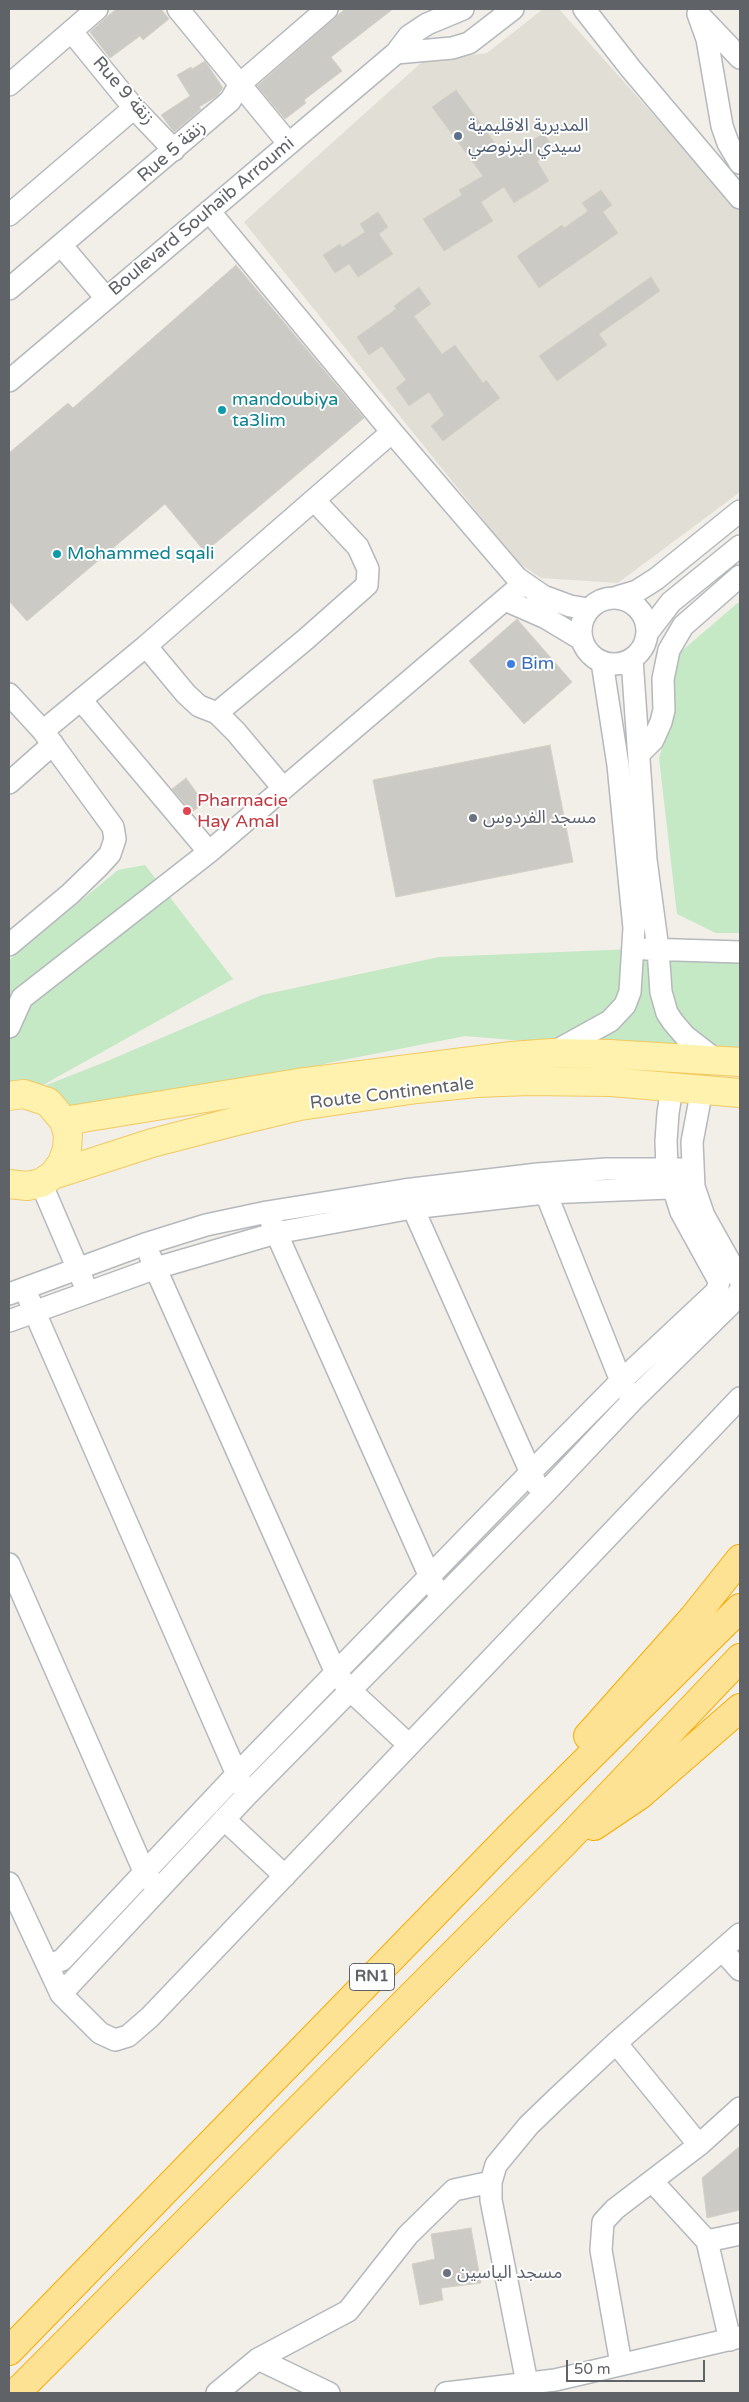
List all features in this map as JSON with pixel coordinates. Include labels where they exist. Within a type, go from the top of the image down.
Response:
[{"type":"highway","points":[[513,1832],[540,1799],[571,1755],[687,1625],[740,1559]]},
{"type":"highway","name":"RN1","points":[[9,2351],[513,1832],[740,1608]]},
{"type":"highway","name":"RN1","points":[[16,2393],[566,1841],[740,1658]]},
{"type":"highway","points":[[566,1841],[609,1817],[640,1795],[740,1708]]},
{"type":"main road","name":"Route Continentale","points":[[64,1120],[316,1080],[473,1059],[552,1053],[609,1054],[728,1061]]},
{"type":"main road","name":"Route Continentale","points":[[10,1186],[27,1186],[152,1143],[233,1122],[300,1106],[388,1094],[476,1083],[530,1081],[675,1086],[740,1093]]},
{"type":"main road","points":[[11,1092],[36,1096],[48,1102],[64,1120],[68,1135],[67,1150],[62,1163],[47,1179]]},
{"type":"street","points":[[9,85],[97,9]]},
{"type":"street","points":[[178,9],[289,144]]},
{"type":"street","name":"Rue 5 زنقة","points":[[9,289],[230,101],[240,84],[327,9]]},
{"type":"street","name":"Boulevard Souhaib Arroumi","points":[[9,381],[396,53],[409,36],[437,15],[463,9]]},
{"type":"street","points":[[396,53],[452,48],[468,44],[513,9]]},
{"type":"street","points":[[584,9],[740,198]]},
{"type":"street","points":[[696,11],[740,58]]},
{"type":"street","points":[[696,11],[707,40],[722,126],[728,143],[740,161]]},
{"type":"street","name":"Rue 9 زنقة","points":[[72,32],[134,108],[174,150]]},
{"type":"street","points":[[9,215],[134,108]]},
{"type":"street","points":[[209,211],[392,432],[523,584],[543,596],[570,606],[588,609]]},
{"type":"street","points":[[61,245],[106,298]]},
{"type":"street","points":[[9,783],[81,700],[146,646],[392,432]]},
{"type":"street","points":[[217,713],[367,585],[368,568],[358,547],[314,500]]},
{"type":"street","points":[[740,511],[656,579],[637,591],[606,598],[588,609],[582,623],[581,639],[586,649],[592,657],[602,662],[623,663],[632,659],[643,647],[648,632],[671,602],[740,546]]},
{"type":"street","points":[[639,754],[652,740],[661,722],[664,710],[663,679],[669,650],[684,626],[740,576]]},
{"type":"street","points":[[9,1027],[15,998],[209,852],[523,584]]},
{"type":"street","points":[[616,597],[627,599],[639,608],[647,622],[648,632]]},
{"type":"street","points":[[505,600],[546,618],[581,639]]},
{"type":"street","points":[[146,646],[199,706],[217,713],[283,788]]},
{"type":"street","points":[[632,659],[646,860],[658,950],[661,992],[667,1012],[685,1036],[728,1061]]},
{"type":"street","points":[[552,1053],[601,1027],[625,1005],[630,992],[634,928],[619,775],[602,662]]},
{"type":"street","points":[[9,694],[48,737],[113,827],[114,846],[110,854],[70,894],[9,945]]},
{"type":"street","points":[[81,700],[209,852]]},
{"type":"street","points":[[633,949],[740,952]]},
{"type":"street","points":[[46,1960],[54,1963],[62,1960],[237,1774],[529,1474],[621,1381],[717,1291],[719,1281],[681,1212],[670,1178],[666,1141],[671,1094],[675,1086]]},
{"type":"street","points":[[702,1089],[693,1133],[693,1178],[704,1216],[740,1281],[719,1281]]},
{"type":"street","points":[[246,1796],[34,1312],[16,1292],[145,1244],[206,1225],[267,1212],[408,1199],[542,1183],[693,1178]]},
{"type":"street","points":[[47,1179],[78,1269],[88,1292]]},
{"type":"street","points":[[542,1183],[621,1381],[633,1400]]},
{"type":"street","points":[[9,1321],[156,1268],[276,1233],[408,1199]]},
{"type":"street","points":[[408,1199],[529,1474],[543,1495]]},
{"type":"street","points":[[267,1212],[441,1599]]},
{"type":"street","points":[[145,1244],[336,1673],[351,1690],[409,1745]]},
{"type":"street","points":[[61,1994],[246,1796],[543,1495],[633,1400],[730,1305],[739,1295],[740,1290]]},
{"type":"street","points":[[9,1885],[40,1954],[46,1960],[61,1994],[100,2033],[115,2040],[128,2036],[150,2017],[740,1398]]},
{"type":"street","points":[[9,1564],[144,1871],[157,1890]]},
{"type":"street","points":[[224,1819],[285,1876]]},
{"type":"street","points":[[528,2389],[491,2200],[491,2182],[502,2157],[529,2125],[616,2043],[740,1934]]},
{"type":"street","points":[[722,1950],[740,1970]]},
{"type":"street","points":[[616,2043],[699,2145]]},
{"type":"street","points":[[620,2364],[601,2250],[602,2226],[615,2210],[699,2145],[740,2108]]},
{"type":"street","points":[[446,2393],[528,2389],[620,2364],[735,2338],[707,2241],[652,2181]]},
{"type":"street","points":[[217,2393],[258,2359],[348,2311],[408,2236],[454,2190],[491,2182]]},
{"type":"street","points":[[707,2241],[740,2234]]},
{"type":"street","points":[[258,2359],[329,2393]]},
{"type":"shaded area","points":[[543,9],[559,9],[740,212],[740,492],[618,583],[541,578],[517,562],[244,222],[422,62],[487,53]]},
{"type":"green space","points":[[740,601],[740,933],[716,933],[677,914],[659,758],[669,724],[670,661]]},
{"type":"green space","points":[[145,865],[233,979],[34,1090],[262,995],[439,957],[633,949],[740,952],[740,1059],[465,1036],[328,1063],[300,1071],[40,1115],[34,1107],[9,1103],[9,960],[118,870]]},
{"type":"building","points":[[116,9],[161,9],[169,19],[143,40],[140,36],[110,58],[90,32]]},
{"type":"building","points":[[345,9],[393,9],[331,57],[342,71],[304,100],[306,103],[285,119],[257,86]]},
{"type":"building","points":[[205,61],[223,88],[217,96],[199,107],[201,109],[174,132],[161,115],[190,96],[177,75]]},
{"type":"building","points":[[456,90],[505,157],[544,133],[554,150],[537,161],[549,181],[514,203],[504,187],[481,202],[493,221],[444,251],[423,219],[462,195],[459,190],[483,176],[432,107]]},
{"type":"building","points":[[601,190],[612,205],[603,212],[618,233],[539,288],[517,256],[562,225],[564,228],[588,211],[582,203]]},
{"type":"building","points":[[378,212],[388,227],[379,234],[393,254],[358,277],[349,264],[335,273],[323,255],[340,244],[342,247],[365,232],[360,224]]},
{"type":"building","name":"mandoubiya ta3lim","points":[[236,265],[364,418],[205,552],[165,504],[27,621],[9,601],[9,453],[68,403],[73,408]]},
{"type":"building","points":[[651,277],[660,291],[599,334],[607,345],[557,381],[539,356]]},
{"type":"building","points":[[419,287],[431,304],[414,316],[442,354],[455,345],[483,383],[486,380],[500,398],[443,441],[431,426],[444,415],[429,392],[409,406],[396,388],[406,380],[382,346],[369,355],[357,337],[396,309],[394,306]]},
{"type":"building","points":[[517,619],[572,682],[524,724],[469,661]]},
{"type":"building","points":[[550,745],[573,862],[396,897],[373,780]]},
{"type":"building","points":[[186,778],[204,803],[192,812],[172,789]]},
{"type":"building","points":[[740,2146],[740,2210],[707,2218],[702,2178]]},
{"type":"building","name":"مسجد الياسين","points":[[471,2228],[481,2283],[441,2288],[443,2300],[420,2305],[412,2264],[435,2259],[431,2234]]},
{"type":"place","name":"المديرية الاقليمية سيدي البرنوصي","points":[[458,136]]},
{"type":"place","name":"mandoubiya ta3lim","points":[[222,410]]},
{"type":"place","name":"Mohammed sqali","points":[[57,554]]},
{"type":"place","name":"Bim","points":[[511,664]]},
{"type":"place","name":"Pharmacie Hay Amal","points":[[187,811]]},
{"type":"place","name":"مسجد الفردوس","points":[[473,818]]},
{"type":"place","name":"مسجد الياسين","points":[[447,2273]]}]
